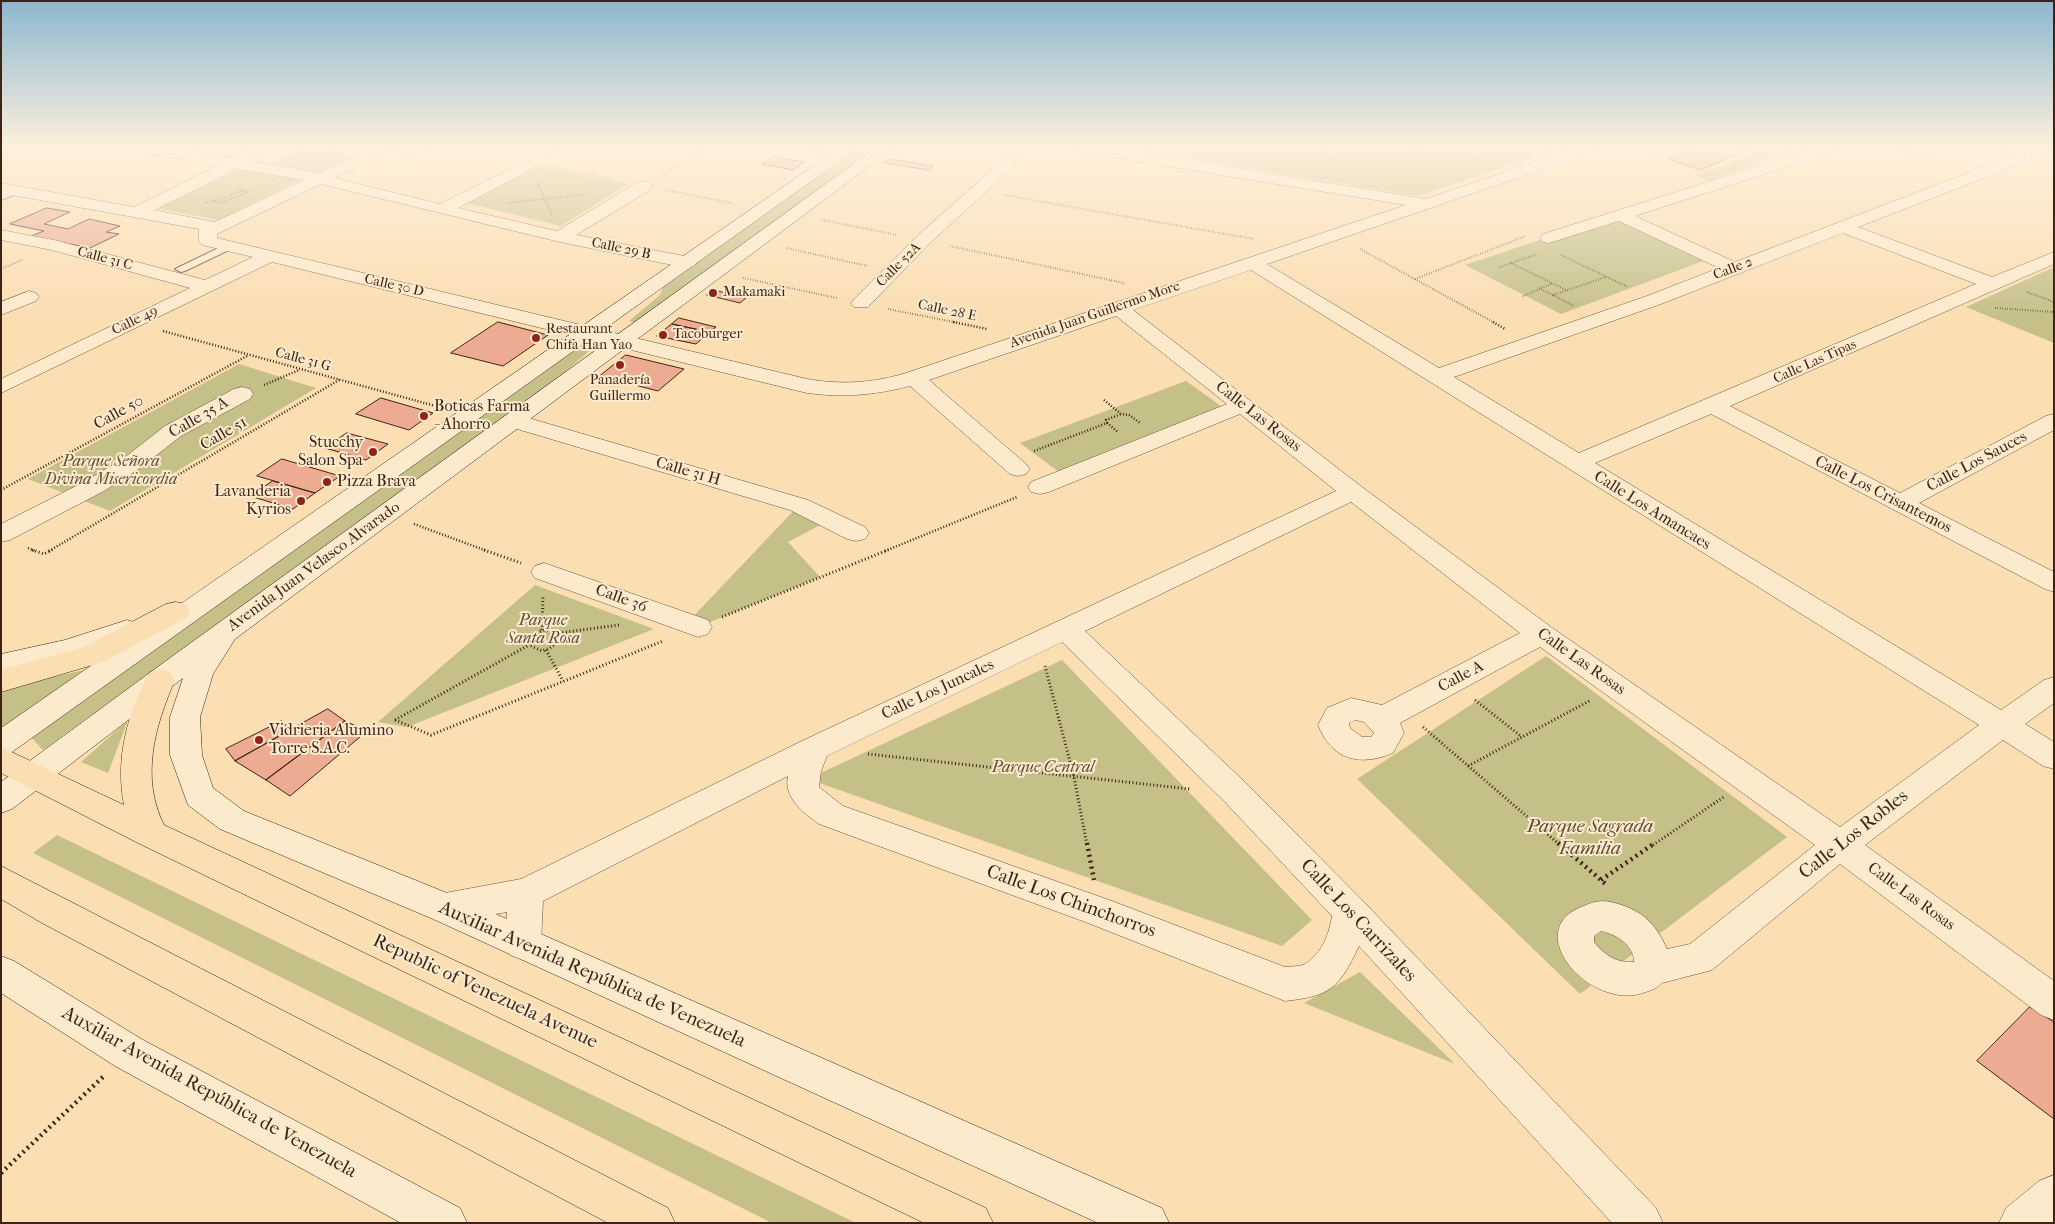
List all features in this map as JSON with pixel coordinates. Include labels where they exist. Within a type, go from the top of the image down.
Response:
[{"type":"main road","points":[[1,681],[93,655],[176,611]]},
{"type":"main road","points":[[152,834],[140,805],[136,766],[138,742],[146,711],[160,680]]},
{"type":"main road","name":"Republic of Venezuela Avenue","points":[[1,759],[152,834],[971,1223]]},
{"type":"main road","points":[[1,881],[63,916],[653,1223]]},
{"type":"street","points":[[85,204],[208,225],[208,232],[266,204]]},
{"type":"street","points":[[137,212],[152,204]]},
{"type":"street","name":"Calle 29 B","points":[[421,204],[560,236],[687,262]]},
{"type":"street","points":[[443,209],[452,204]]},
{"type":"street","points":[[560,236],[614,204]]},
{"type":"street","points":[[1,744],[770,204]]},
{"type":"street","name":"Avenida Juan Velasco Alvarado","points":[[1,800],[225,632],[515,422],[810,204]]},
{"type":"street","name":"Calle 52A","points":[[861,303],[924,240],[964,204]]},
{"type":"street","name":"Avenida Juan Guillermo More","points":[[588,332],[830,390],[859,391],[914,378],[1426,204]]},
{"type":"street","points":[[1545,245],[1658,204]]},
{"type":"street","name":"Calle 2","points":[[1437,376],[1598,318],[1654,300],[1903,204]]},
{"type":"street","points":[[1621,216],[1734,268]]},
{"type":"street","points":[[1842,227],[1993,284]]},
{"type":"street","name":"Calle 30 D","points":[[208,232],[208,241],[588,332]]},
{"type":"street","name":"Calle 31 C","points":[[1,235],[54,245],[208,287]]},
{"type":"street","name":"Calle 49","points":[[1,387],[270,256]]},
{"type":"street","name":"Calle Las Tipas","points":[[1575,463],[1712,406],[2054,257]]},
{"type":"street","name":"Calle Los Amancaes","points":[[1252,262],[2054,757]]},
{"type":"street","points":[[1,290],[29,296],[1,309]]},
{"type":"street","name":"Calle Las Rosas","points":[[1118,308],[1353,492],[1541,634],[1840,845],[2054,1003]]},
{"type":"street","points":[[914,378],[1014,465]]},
{"type":"street","name":"Calle 35 A","points":[[1,534],[95,486],[132,463],[173,431],[242,394]]},
{"type":"street","points":[[1040,487],[1243,405]]},
{"type":"street","name":"Calle Los Crisantemos","points":[[1712,406],[2054,582]]},
{"type":"street","name":"Calle Los Sauces","points":[[1900,503],[2054,421]]},
{"type":"street","name":"Calle 31 H","points":[[515,422],[799,505],[828,521],[856,532]]},
{"type":"street","name":"Calle Los Juncales","points":[[444,908],[526,893],[815,748],[1353,492]]},
{"type":"street","points":[[1,664],[38,658],[102,640],[176,611],[261,560]]},
{"type":"street","name":"Calle 36","points":[[544,572],[698,627]]},
{"type":"street","name":"Auxiliar Avenida República de Venezuela","points":[[225,632],[199,674],[185,717],[186,754],[199,796],[232,820],[444,908],[1146,1223]]},
{"type":"street","name":"Calle A","points":[[1391,714],[1541,634]]},
{"type":"street","name":"Calle Los Carrizales","points":[[1053,636],[1236,793],[1350,911],[1641,1223]]},
{"type":"street","name":"Calle Los Robles","points":[[1651,970],[1699,958],[1840,845],[2000,725],[2054,688]]},
{"type":"street","name":"Calle Los Chinchorros","points":[[815,748],[804,770],[802,786],[810,801],[832,815],[1100,912],[1285,984],[1313,981],[1335,958],[1347,934],[1350,911]]},
{"type":"street","points":[[523,944],[526,893]]},
{"type":"street","name":"Auxiliar Avenida República de Venezuela","points":[[1,973],[129,1053],[445,1223]]},
{"type":"street","points":[[2021,1223],[2054,1196]]},
{"type":"lane","points":[[180,269],[229,246]]},
{"type":"path","points":[[548,204],[560,236]]},
{"type":"path","points":[[1052,204],[1297,248]]},
{"type":"path","points":[[795,215],[1063,268],[1163,292]]},
{"type":"path","points":[[1335,235],[1531,343]]},
{"type":"path","points":[[1525,237],[1545,245],[1654,300]]},
{"type":"path","points":[[758,242],[894,272]]},
{"type":"path","points":[[1500,267],[1545,245]]},
{"type":"path","points":[[1511,263],[1566,290]]},
{"type":"path","name":"Calle 28 E","points":[[718,272],[1029,338]]},
{"type":"path","points":[[1553,295],[1606,276]]},
{"type":"path","points":[[1523,296],[1551,283]]},
{"type":"path","points":[[1539,288],[1598,318]]},
{"type":"path","points":[[1946,304],[2054,312]]},
{"type":"path","name":"Calle 31 G","points":[[133,322],[247,356],[468,415]]},
{"type":"path","name":"Calle 50","points":[[1,490],[247,356]]},
{"type":"path","points":[[242,394],[300,370]]},
{"type":"path","name":"Calle 51","points":[[44,554],[339,380]]},
{"type":"path","points":[[1104,400],[1121,414]]},
{"type":"path","points":[[1014,465],[1107,423],[1106,420],[1121,414],[1129,415],[1140,424]]},
{"type":"path","points":[[387,514],[544,572],[542,630]]},
{"type":"path","points":[[542,630],[557,631],[561,636],[555,646],[546,650],[535,650],[530,646],[530,639],[542,630]]},
{"type":"path","points":[[1053,636],[1074,778],[1100,912]]},
{"type":"path","points":[[395,720],[530,646]]},
{"type":"path","points":[[546,650],[563,681]]},
{"type":"path","points":[[1452,682],[1522,737]]},
{"type":"path","points":[[1468,766],[1616,687]]},
{"type":"path","points":[[1391,714],[1468,766],[1616,892]]},
{"type":"path","points":[[815,748],[1074,778],[1236,793]]},
{"type":"path","points":[[1601,880],[1748,780]]},
{"type":"path","points":[[1,1173],[129,1053]]},
{"type":"green space","points":[[162,204],[251,204],[219,220],[154,208]]},
{"type":"green space","points":[[471,204],[596,204],[561,226]]},
{"type":"green space","points":[[778,204],[800,204],[637,323],[629,321],[660,295],[664,284]]},
{"type":"green space","points":[[1611,216],[1709,259],[1561,314],[1465,265]]},
{"type":"green space","points":[[2054,267],[2054,343],[1966,307]]},
{"type":"green space","points":[[582,342],[593,348],[548,386],[43,750],[28,734]]},
{"type":"green space","name":"Parque Señora Divina Misericordia","points":[[239,364],[316,388],[110,511],[28,479]]},
{"type":"green space","points":[[1186,381],[1221,406],[1059,472],[1020,443]]},
{"type":"green space","points":[[799,505],[828,521],[788,542],[820,577],[698,627],[687,623]]},
{"type":"green space","name":"Parque Santa Rosa","points":[[535,585],[654,629],[407,727],[378,722]]},
{"type":"green space","name":"Parque Sagrada Familia","points":[[1546,656],[1787,837],[1580,994],[1357,779]]},
{"type":"green space","name":"Parque Central","points":[[1062,660],[1312,920],[1282,946],[808,779]]},
{"type":"green space","points":[[84,670],[1,729],[1,688]]},
{"type":"green space","points":[[128,720],[108,773],[81,762]]},
{"type":"green space","points":[[57,835],[856,1223],[772,1223],[33,853]]},
{"type":"green space","points":[[1360,972],[1455,1064],[1304,1003]]},
{"type":"building","points":[[47,208],[70,212],[44,224],[68,229],[89,219],[120,226],[106,232],[119,234],[90,248],[31,236],[44,231],[10,224]]},
{"type":"building","points":[[714,290],[746,298],[740,303],[707,295]]},
{"type":"building","points":[[679,318],[716,327],[709,332],[672,324]]},
{"type":"building","points":[[498,322],[548,335],[503,366],[451,353]]},
{"type":"building","points":[[672,324],[709,332],[696,344],[657,336]]},
{"type":"building","points":[[626,355],[684,369],[658,391],[600,376]]},
{"type":"building","points":[[381,398],[433,413],[409,430],[356,414]]},
{"type":"building","points":[[347,433],[388,444],[366,460],[325,448]]},
{"type":"building","points":[[282,459],[340,476],[315,493],[257,476]]},
{"type":"building","points":[[273,481],[315,493],[293,509],[250,496]]},
{"type":"building","points":[[328,709],[345,721],[266,780],[235,761]]},
{"type":"building","name":"Vidrieria Alumino Torre S.A.C.","points":[[282,721],[290,730],[235,761],[226,749]]},
{"type":"building","points":[[345,721],[367,731],[290,796],[266,780]]},
{"type":"building","points":[[2030,1007],[2054,1022],[2054,1119],[1977,1061]]},
{"type":"place","name":"Makamaki","points":[[713,293]]},
{"type":"place","name":"Tacoburger","points":[[663,335]]},
{"type":"place","name":"Restaurant Chifa Han Yao","points":[[536,338]]},
{"type":"place","name":"Panadería Guillermo","points":[[620,365]]},
{"type":"place","name":"Boticas Farma - Ahorro","points":[[424,416]]},
{"type":"place","name":"Stucchy Salon Spa","points":[[373,452]]},
{"type":"place","name":"Pizza Brava","points":[[327,482]]},
{"type":"place","name":"Lavanderia Kyrios","points":[[301,501]]},
{"type":"place","name":"Vidrieria Alumino Torre S.A.C.","points":[[259,740]]}]
